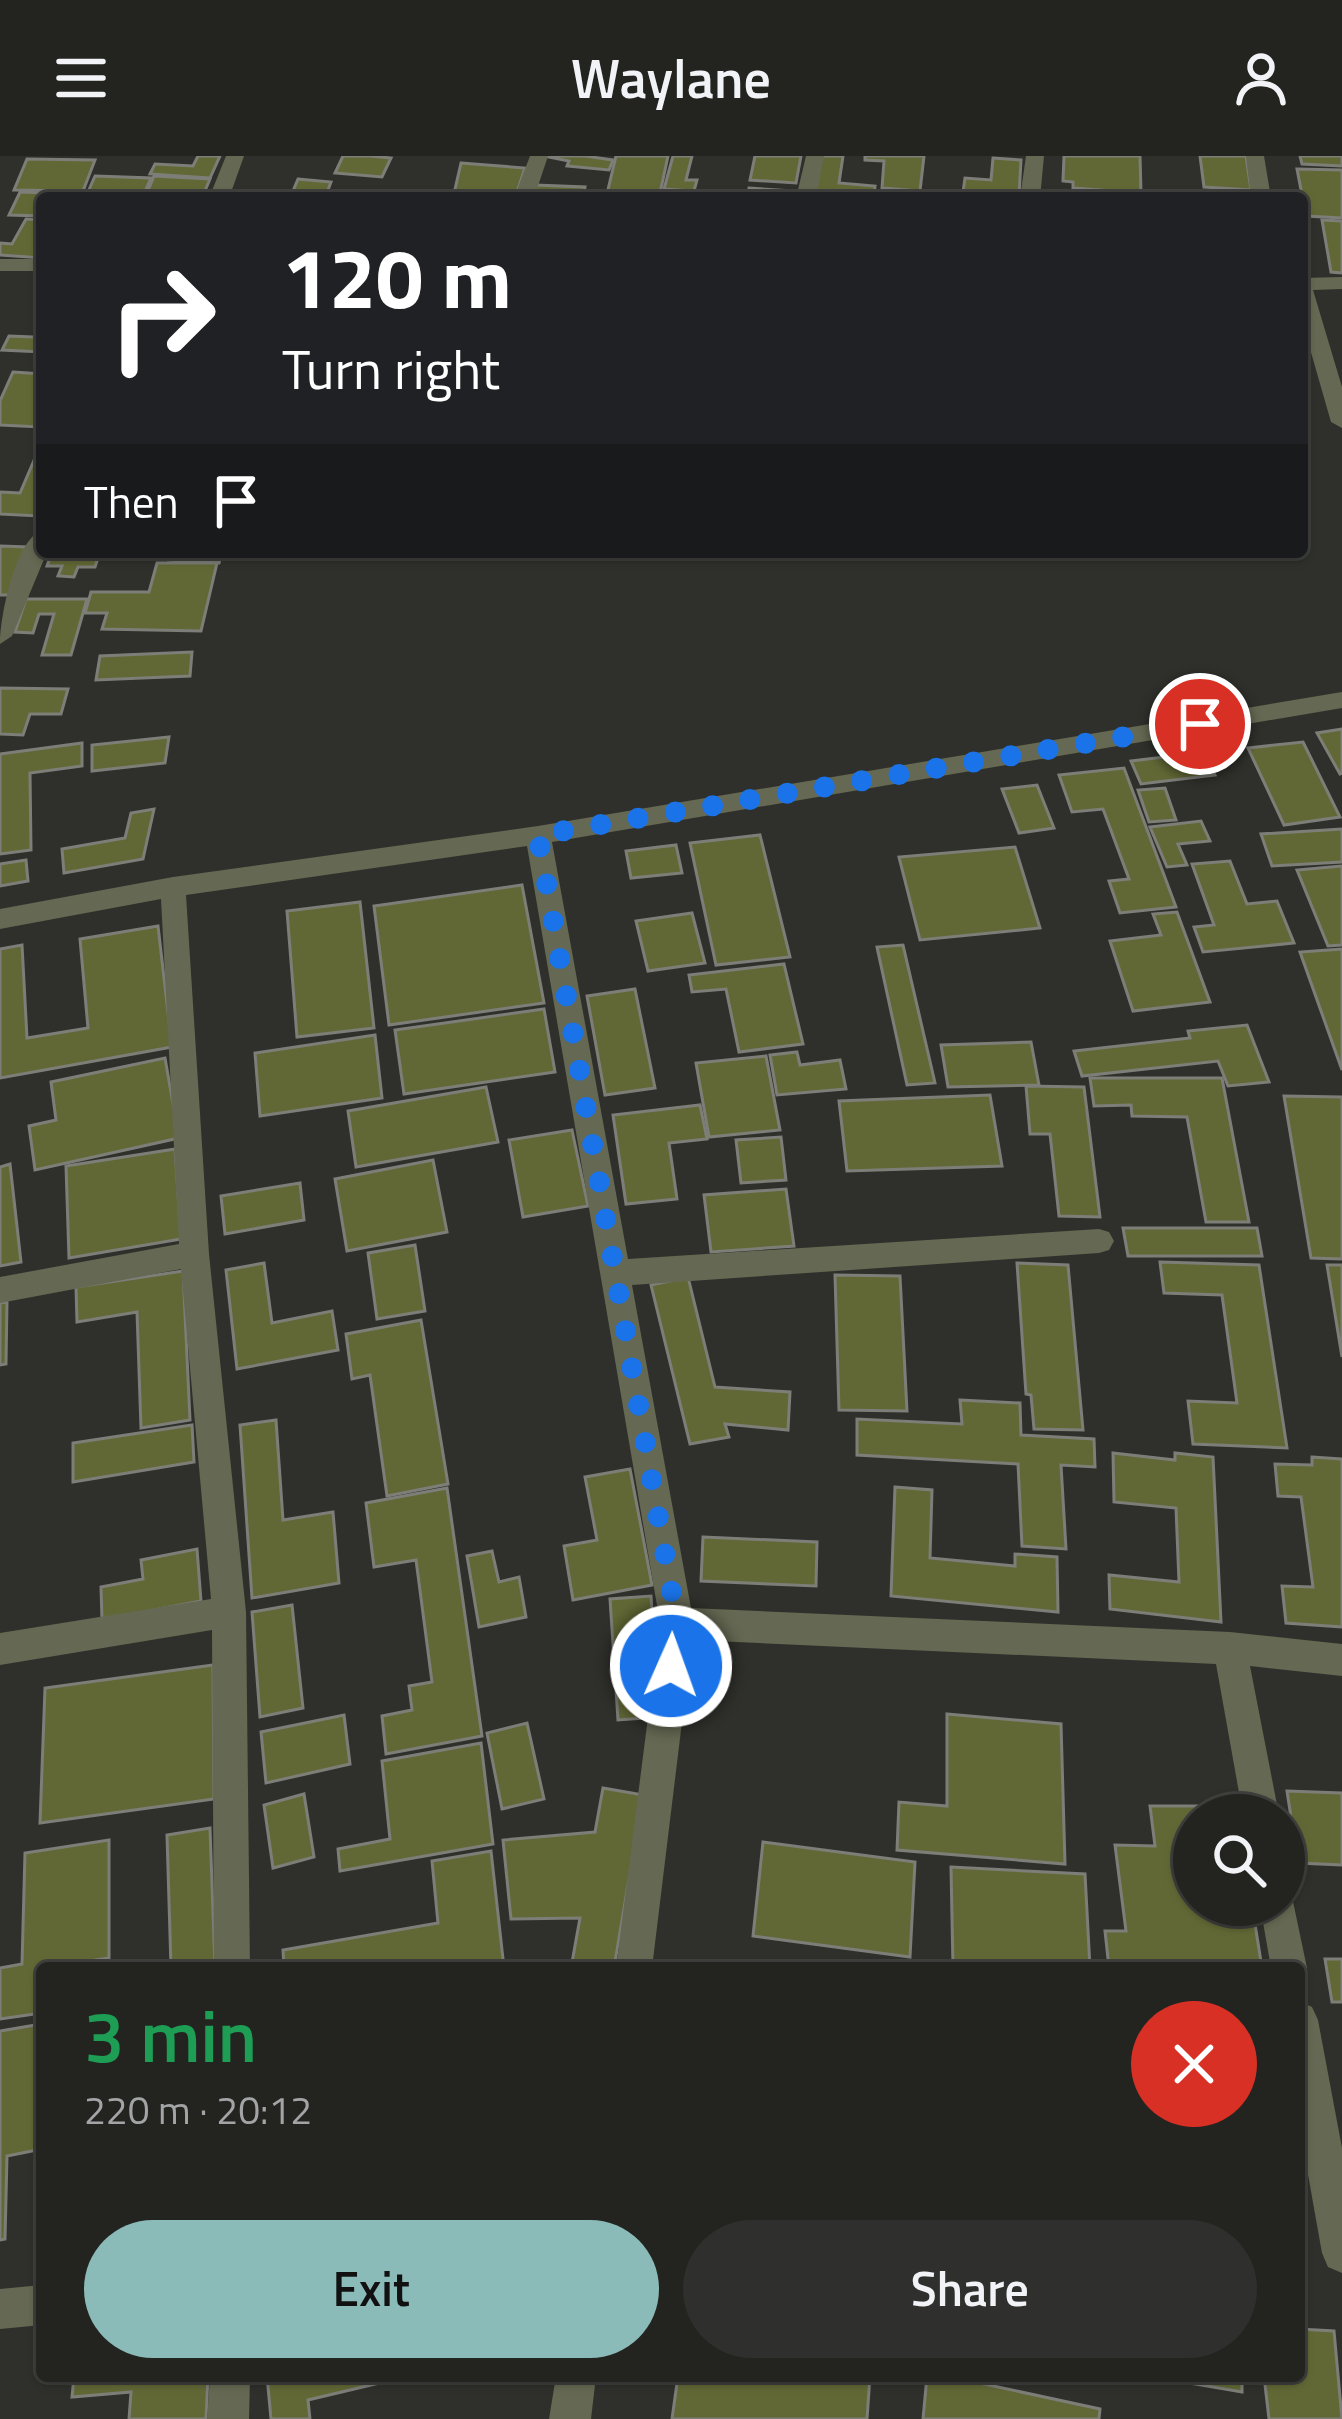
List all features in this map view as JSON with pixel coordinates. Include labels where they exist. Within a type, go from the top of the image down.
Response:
[{"type":"street","points":[[221,192],[235,156]]},
{"type":"street","points":[[526,192],[539,156]]},
{"type":"street","points":[[807,192],[815,156]]},
{"type":"street","points":[[1031,192],[1035,156]]},
{"type":"street","points":[[1256,156],[1260,192]]},
{"type":"street","points":[[0,265],[36,265]]},
{"type":"street","points":[[1308,286],[1342,283]]},
{"type":"street","points":[[1308,306],[1342,422]]},
{"type":"street","points":[[0,635],[36,551]]},
{"type":"street","points":[[0,919],[173,887],[538,835],[1342,700]]},
{"type":"street","points":[[538,835],[677,1623],[635,1962]]},
{"type":"street","points":[[173,887],[194,1253],[229,1612],[232,1962]]},
{"type":"street","points":[[614,1274],[1099,1240]]},
{"type":"street","points":[[0,1290],[194,1253]]},
{"type":"street","points":[[0,1649],[229,1612]]},
{"type":"street","points":[[677,1623],[1230,1648],[1342,1660]]},
{"type":"street","points":[[1230,1648],[1257,1794]]},
{"type":"street","points":[[1282,1926],[1288,1962]]},
{"type":"street","points":[[1305,2053],[1342,2253]]},
{"type":"street","points":[[0,2309],[36,2306]]},
{"type":"street","points":[[228,2419],[230,2382]]},
{"type":"street","points":[[570,2419],[575,2382]]},
{"type":"building","points":[[198,156],[220,156],[210,178],[150,174],[155,164],[193,166]]},
{"type":"building","points":[[343,156],[391,158],[382,177],[335,173]]},
{"type":"building","points":[[544,156],[613,160],[609,170],[567,166],[569,161]]},
{"type":"building","points":[[616,156],[668,156],[660,192],[607,192]]},
{"type":"building","points":[[673,156],[692,156],[686,180],[697,180],[694,191],[664,189]]},
{"type":"building","points":[[755,156],[801,156],[796,183],[750,180]]},
{"type":"building","points":[[820,156],[843,156],[839,183],[875,186],[874,192],[814,192]]},
{"type":"building","points":[[865,156],[924,156],[920,191],[882,188],[884,161],[865,160]]},
{"type":"building","points":[[1064,156],[1140,156],[1141,192],[1073,188],[1073,182],[1063,181]]},
{"type":"building","points":[[1200,156],[1246,156],[1251,190],[1204,187]]},
{"type":"building","points":[[1300,156],[1342,156],[1342,166],[1302,164]]},
{"type":"building","points":[[993,158],[1021,160],[1019,192],[963,192],[965,178],[991,180]]},
{"type":"building","points":[[27,159],[95,160],[83,191],[14,190]]},
{"type":"building","points":[[461,163],[525,168],[517,192],[454,192]]},
{"type":"building","points":[[1297,169],[1342,170],[1342,218],[1308,216],[1308,192],[1301,192]]},
{"type":"building","points":[[95,176],[151,178],[145,192],[88,192]]},
{"type":"building","points":[[154,176],[210,179],[205,192],[147,192]]},
{"type":"building","points":[[298,179],[331,182],[327,192],[293,192]]},
{"type":"building","points":[[535,185],[585,187],[584,192],[532,192]]},
{"type":"building","points":[[749,188],[792,191],[792,192],[748,192]]},
{"type":"building","points":[[20,192],[36,193],[36,216],[9,215]]},
{"type":"building","points":[[26,219],[36,220],[36,258],[0,255],[0,243],[12,244]]},
{"type":"building","points":[[1322,220],[1342,221],[1342,273],[1331,272]]},
{"type":"building","points":[[36,332],[36,352],[2,350],[9,336],[34,337]]},
{"type":"building","points":[[13,372],[36,374],[36,427],[0,425],[0,401]]},
{"type":"building","points":[[36,456],[36,516],[0,514],[0,492],[20,493]]},
{"type":"building","points":[[0,546],[28,547],[9,595],[0,595]]},
{"type":"building","points":[[50,558],[98,558],[95,567],[78,567],[74,577],[58,576],[62,566],[47,566]]},
{"type":"building","points":[[170,558],[220,558],[219,563]]},
{"type":"building","points":[[157,563],[217,563],[201,631],[102,629],[107,613],[85,613],[91,592],[149,592]]},
{"type":"building","points":[[26,599],[87,599],[71,655],[42,655],[54,614],[39,614],[33,633],[15,632]]},
{"type":"building","points":[[192,652],[190,676],[96,680],[100,656]]},
{"type":"building","points":[[0,688],[68,689],[61,714],[30,714],[23,735],[0,734]]},
{"type":"building","points":[[1342,729],[1342,773],[1340,774],[1317,733]]},
{"type":"building","points":[[169,737],[165,763],[92,771],[92,745]]},
{"type":"building","points":[[1303,742],[1340,817],[1284,825],[1248,748]]},
{"type":"building","points":[[82,743],[82,766],[30,773],[31,850],[0,854],[0,754]]},
{"type":"building","points":[[1205,752],[1215,775],[1141,784],[1131,761]]},
{"type":"building","points":[[1124,768],[1176,907],[1120,913],[1109,881],[1129,879],[1103,809],[1072,812],[1059,775]]},
{"type":"building","points":[[1037,785],[1054,828],[1019,833],[1002,789]]},
{"type":"building","points":[[1165,788],[1176,820],[1149,822],[1138,790]]},
{"type":"building","points":[[154,809],[143,859],[64,873],[62,849],[125,838],[131,813]]},
{"type":"building","points":[[1201,821],[1210,841],[1178,844],[1187,865],[1167,867],[1150,827]]},
{"type":"building","points":[[1342,829],[1342,862],[1272,866],[1261,834]]},
{"type":"building","points":[[760,835],[790,957],[716,965],[690,843]]},
{"type":"building","points":[[676,845],[682,873],[631,878],[626,851]]},
{"type":"building","points":[[1015,847],[1040,928],[920,940],[899,857]]},
{"type":"building","points":[[26,860],[28,881],[0,886],[0,864]]},
{"type":"building","points":[[1230,861],[1247,904],[1277,901],[1294,943],[1203,952],[1194,927],[1214,925],[1192,864]]},
{"type":"building","points":[[1342,866],[1342,945],[1328,946],[1297,870]]},
{"type":"building","points":[[522,885],[544,1003],[389,1025],[374,906]]},
{"type":"building","points":[[360,902],[374,1028],[297,1037],[287,911]]},
{"type":"building","points":[[1177,912],[1210,1002],[1133,1011],[1110,941],[1161,935],[1153,914]]},
{"type":"building","points":[[692,913],[705,963],[648,971],[636,921]]},
{"type":"building","points":[[158,926],[172,1047],[0,1078],[0,949],[22,945],[27,1038],[88,1028],[80,939]]},
{"type":"building","points":[[903,945],[935,1083],[907,1085],[877,947]]},
{"type":"building","points":[[1342,949],[1342,1070],[1300,952]]},
{"type":"building","points":[[784,964],[803,1044],[739,1052],[726,989],[692,992],[689,975]]},
{"type":"building","points":[[635,989],[655,1088],[605,1095],[587,996]]},
{"type":"building","points":[[544,1009],[555,1072],[404,1094],[395,1030]]},
{"type":"building","points":[[1247,1025],[1269,1082],[1228,1086],[1218,1061],[1082,1076],[1074,1051],[1190,1038],[1188,1031]]},
{"type":"building","points":[[375,1035],[382,1098],[260,1116],[255,1053]]},
{"type":"building","points":[[1031,1042],[1039,1085],[948,1087],[941,1045]]},
{"type":"building","points":[[797,1052],[800,1065],[840,1060],[846,1089],[777,1095],[770,1055]]},
{"type":"building","points":[[766,1056],[780,1130],[709,1137],[696,1063]]},
{"type":"building","points":[[165,1058],[179,1138],[35,1170],[29,1126],[56,1120],[51,1082]]},
{"type":"building","points":[[1090,1078],[1222,1078],[1249,1222],[1206,1222],[1187,1117],[1132,1116],[1131,1105],[1094,1106]]},
{"type":"building","points":[[1026,1086],[1084,1087],[1100,1217],[1059,1216],[1050,1134],[1030,1134]]},
{"type":"building","points":[[486,1087],[498,1142],[356,1167],[348,1111]]},
{"type":"building","points":[[990,1095],[1002,1166],[847,1171],[839,1101]]},
{"type":"building","points":[[1284,1096],[1342,1097],[1342,1259],[1311,1258]]},
{"type":"building","points":[[700,1105],[707,1139],[669,1143],[677,1199],[626,1204],[613,1115]]},
{"type":"building","points":[[572,1130],[588,1206],[523,1217],[509,1140]]},
{"type":"building","points":[[781,1137],[786,1180],[741,1183],[736,1140]]},
{"type":"building","points":[[175,1149],[181,1239],[69,1258],[66,1166]]},
{"type":"building","points":[[433,1160],[447,1232],[347,1251],[335,1179]]},
{"type":"building","points":[[10,1164],[21,1262],[0,1266],[0,1167]]},
{"type":"building","points":[[300,1183],[304,1220],[225,1234],[221,1196]]},
{"type":"building","points":[[786,1189],[794,1246],[711,1252],[704,1195]]},
{"type":"building","points":[[1123,1228],[1257,1228],[1262,1256],[1128,1256]]},
{"type":"building","points":[[415,1245],[425,1311],[377,1319],[368,1253]]},
{"type":"building","points":[[1160,1262],[1259,1265],[1287,1448],[1193,1444],[1188,1401],[1237,1403],[1222,1295],[1164,1293]]},
{"type":"building","points":[[264,1263],[272,1323],[332,1311],[338,1350],[237,1369],[226,1270]]},
{"type":"building","points":[[1017,1263],[1068,1265],[1083,1430],[1034,1429],[1031,1395],[1026,1394]]},
{"type":"building","points":[[1327,1265],[1342,1265],[1342,1357]]},
{"type":"building","points":[[183,1271],[190,1420],[141,1428],[137,1312],[77,1322],[76,1287]]},
{"type":"building","points":[[835,1275],[900,1276],[907,1411],[839,1410]]},
{"type":"building","points":[[688,1277],[715,1387],[790,1392],[788,1430],[725,1424],[729,1437],[690,1444],[651,1285]]},
{"type":"building","points":[[7,1302],[6,1364],[0,1365],[0,1303]]},
{"type":"building","points":[[421,1320],[448,1484],[387,1496],[370,1375],[352,1379],[346,1334]]},
{"type":"building","points":[[960,1400],[1020,1403],[1021,1435],[1094,1439],[1095,1467],[1061,1465],[1066,1549],[1022,1546],[1018,1464],[857,1455],[857,1419],[962,1424]]},
{"type":"building","points":[[276,1420],[283,1520],[333,1512],[339,1583],[252,1598],[240,1425]]},
{"type":"building","points":[[192,1425],[194,1462],[73,1482],[73,1443]]},
{"type":"building","points":[[1113,1453],[1175,1460],[1175,1453],[1213,1457],[1221,1622],[1110,1609],[1109,1575],[1179,1582],[1176,1508],[1114,1502]]},
{"type":"building","points":[[1312,1457],[1342,1459],[1342,1627],[1286,1623],[1282,1586],[1313,1587],[1301,1497],[1278,1496],[1275,1464],[1312,1465]]},
{"type":"building","points":[[630,1469],[652,1585],[573,1600],[564,1546],[597,1540],[585,1477]]},
{"type":"building","points":[[895,1487],[932,1490],[930,1558],[1015,1566],[1015,1554],[1057,1557],[1058,1612],[891,1596]]},
{"type":"building","points":[[447,1488],[482,1736],[386,1754],[382,1716],[412,1710],[409,1686],[432,1682],[416,1560],[374,1567],[366,1503]]},
{"type":"building","points":[[703,1537],[817,1542],[816,1586],[701,1581]]},
{"type":"building","points":[[197,1549],[201,1601],[102,1620],[101,1587],[143,1579],[141,1560]]},
{"type":"building","points":[[492,1551],[499,1582],[519,1577],[526,1617],[479,1627],[467,1556]]},
{"type":"building","points":[[651,1596],[659,1717],[618,1720],[610,1599]]},
{"type":"building","points":[[292,1605],[303,1708],[260,1717],[252,1612]]},
{"type":"building","points":[[213,1665],[214,1799],[40,1823],[45,1688]]},
{"type":"building","points":[[947,1714],[1061,1724],[1065,1864],[897,1850],[899,1802],[947,1806]]},
{"type":"building","points":[[344,1715],[350,1764],[266,1783],[261,1732]]},
{"type":"building","points":[[527,1723],[544,1799],[502,1809],[487,1733]]},
{"type":"building","points":[[481,1743],[493,1844],[340,1871],[338,1849],[390,1839],[382,1761]]},
{"type":"building","points":[[603,1788],[643,1795],[615,1962],[572,1962],[580,1918],[511,1919],[503,1840],[595,1832]]},
{"type":"building","points":[[1342,1793],[1342,1865],[1305,1863],[1305,1794],[1287,1794]]},
{"type":"building","points":[[304,1794],[314,1857],[273,1868],[264,1805]]},
{"type":"building","points":[[1150,1806],[1173,1806],[1173,1926],[1255,1926],[1261,1962],[1108,1962],[1105,1931],[1126,1931],[1115,1845],[1155,1846]]},
{"type":"building","points":[[210,1828],[215,1962],[171,1962],[167,1835]]},
{"type":"building","points":[[109,1840],[109,1958],[36,1962],[36,2014],[0,2019],[0,1968],[22,1964],[25,1853]]},
{"type":"building","points":[[763,1842],[915,1862],[910,1957],[753,1936]]},
{"type":"building","points":[[491,1851],[503,1962],[284,1962],[283,1950],[438,1923],[432,1861]]},
{"type":"building","points":[[951,1867],[1085,1874],[1090,1962],[953,1962]]},
{"type":"building","points":[[1325,1959],[1342,1959],[1342,2002],[1332,2002]]},
{"type":"building","points":[[36,2025],[36,2150],[7,2156],[5,2239],[0,2240],[0,2031]]},
{"type":"building","points":[[1305,2329],[1334,2331],[1342,2419],[1269,2419],[1265,2382],[1305,2382]]},
{"type":"building","points":[[73,2382],[208,2382],[206,2419],[129,2419],[131,2392],[72,2397]]},
{"type":"building","points":[[268,2382],[384,2382],[308,2400],[310,2419],[271,2419]]},
{"type":"building","points":[[677,2382],[870,2382],[867,2419],[672,2419]]},
{"type":"building","points":[[926,2382],[975,2382],[1100,2409],[1099,2419],[923,2419]]},
{"type":"building","points":[[1183,2382],[1242,2382],[1242,2392]]},
{"type":"route","points":[[671,1666],[677,1623],[538,835],[1200,724]]}]
